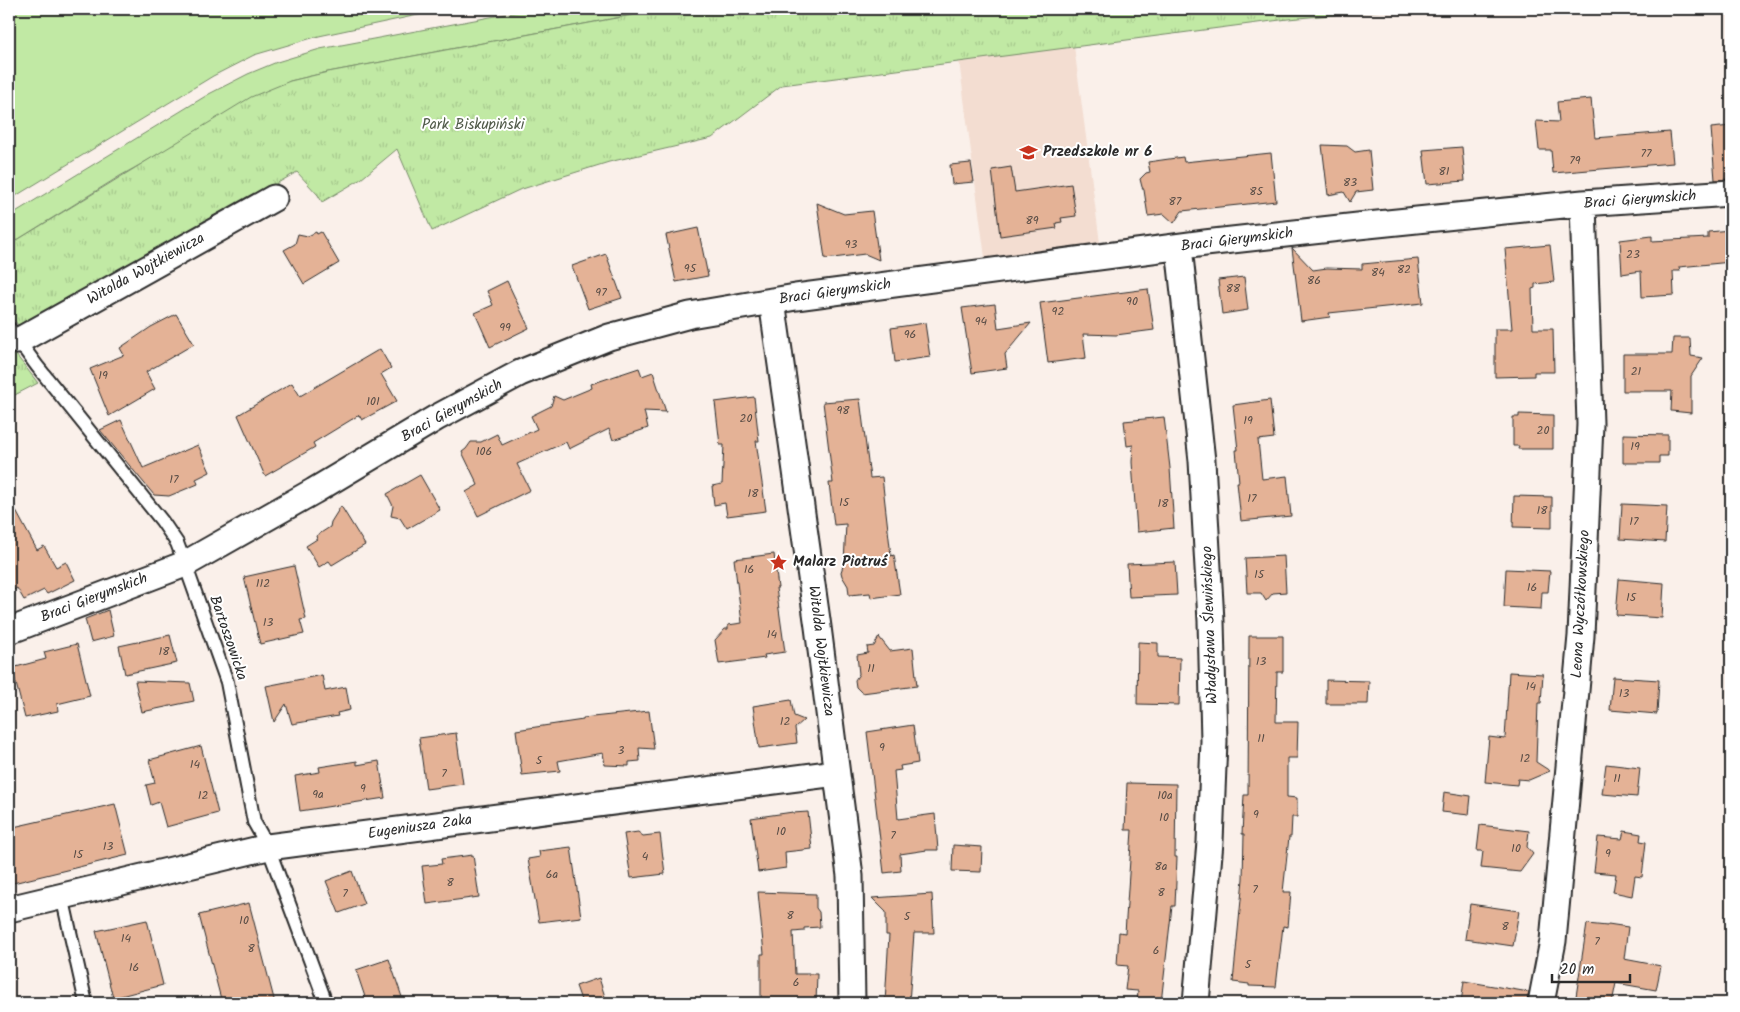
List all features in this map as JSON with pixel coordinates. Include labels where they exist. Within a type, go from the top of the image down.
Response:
[{"type":"street","name":"Braci Gierymskich","points":[[9,631],[185,564],[314,491],[436,418],[520,373],[609,337],[690,315],[772,301],[1179,247],[1358,226],[1583,203],[1731,193]]},
{"type":"street","name":"Witolda Wojtkiewicza","points":[[14,334],[274,198]]},
{"type":"street","name":"Leona Wyczółkowskiego","points":[[1541,1003],[1553,941],[1581,636],[1590,424],[1583,203]]},
{"type":"street","name":"Władysława Ślewińskiego","points":[[1179,247],[1202,461],[1211,621],[1214,741],[1210,832],[1196,1003]]},
{"type":"street","name":"Witolda Wojtkiewicza","points":[[772,301],[818,627],[850,876],[852,1003]]},
{"type":"street","name":"Eugeniusza Zaka","points":[[9,909],[268,847],[836,772]]},
{"type":"lane","name":"Bartoszowicka","points":[[14,334],[37,366],[162,521],[177,543],[227,682],[254,822],[268,847],[326,1003]]},
{"type":"lane","points":[[62,896],[86,1003]]},
{"type":"shaded area","name":"Przedszkole nr 6","points":[[1074,46],[1100,243],[985,258],[959,61]]},
{"type":"green space","points":[[9,9],[446,9],[319,36],[254,55],[213,76],[9,200]]},
{"type":"green space","points":[[533,9],[664,9],[328,72],[290,81],[120,176],[9,245],[9,216],[209,94],[248,74],[277,62],[320,49]]},
{"type":"green space","name":"Park Biskupiński","points":[[664,9],[1396,9],[1288,19],[782,85],[712,138],[609,162],[519,190],[432,231],[397,149],[361,179],[322,202],[297,172],[21,329],[9,313],[9,245],[251,97],[290,81],[328,72]]},
{"type":"green space","points":[[9,346],[38,383],[9,398]]},
{"type":"building","points":[[1591,99],[1595,138],[1670,132],[1673,163],[1553,173],[1551,150],[1539,150],[1536,121],[1559,122],[1557,102]]},
{"type":"building","points":[[1731,126],[1731,179],[1715,180],[1711,128]]},
{"type":"building","points":[[1322,145],[1347,146],[1355,152],[1369,150],[1373,190],[1356,192],[1350,202],[1344,192],[1328,195]]},
{"type":"building","points":[[1462,147],[1465,181],[1427,184],[1423,150]]},
{"type":"building","points":[[1271,153],[1276,201],[1182,211],[1174,223],[1164,214],[1148,216],[1144,190],[1140,179],[1150,172],[1148,162],[1183,157],[1184,162]]},
{"type":"building","points":[[971,163],[974,182],[952,184],[950,165]]},
{"type":"building","points":[[1011,167],[1015,192],[1071,184],[1076,216],[1061,218],[1062,222],[1056,223],[1057,228],[1000,236],[992,170]]},
{"type":"building","points":[[817,203],[844,214],[872,211],[879,260],[865,254],[825,259]]},
{"type":"building","points":[[698,228],[708,276],[676,282],[666,235]]},
{"type":"building","points":[[1731,230],[1731,262],[1679,267],[1680,271],[1673,271],[1674,295],[1642,297],[1641,271],[1622,274],[1620,240],[1652,236],[1652,241],[1708,238],[1708,232]]},
{"type":"building","points":[[316,232],[317,234],[321,232],[339,263],[304,284],[284,250],[295,244],[298,234],[308,236]]},
{"type":"building","points":[[1550,245],[1554,282],[1535,284],[1535,288],[1532,289],[1533,329],[1553,329],[1554,372],[1534,372],[1534,376],[1495,377],[1495,329],[1512,329],[1505,249]]},
{"type":"building","points":[[1292,248],[1313,270],[1327,268],[1362,269],[1362,264],[1418,259],[1423,303],[1329,313],[1330,317],[1301,321]]},
{"type":"building","points":[[606,254],[622,298],[588,309],[572,266]]},
{"type":"building","points":[[1244,277],[1248,310],[1222,314],[1218,280]]},
{"type":"building","points":[[507,281],[529,328],[490,347],[475,313],[493,305],[487,291]]},
{"type":"building","points":[[1148,289],[1154,330],[1116,335],[1083,334],[1086,358],[1048,363],[1040,303]]},
{"type":"building","points":[[995,304],[998,328],[1031,323],[1005,354],[1007,368],[972,373],[962,308]]},
{"type":"building","points":[[176,314],[194,344],[146,372],[155,389],[109,416],[90,369],[124,355],[120,348],[151,327]]},
{"type":"building","points":[[925,323],[930,357],[895,362],[891,328]]},
{"type":"building","points":[[1673,338],[1690,338],[1691,356],[1703,358],[1691,376],[1691,413],[1671,411],[1672,391],[1623,391],[1623,354],[1672,354]]},
{"type":"building","points":[[380,349],[391,368],[381,374],[397,401],[362,420],[359,415],[313,443],[315,447],[265,476],[238,415],[292,383],[300,396]]},
{"type":"building","points":[[639,368],[642,376],[653,372],[666,412],[644,411],[648,428],[613,440],[609,429],[569,449],[566,442],[517,464],[530,490],[478,516],[466,492],[478,485],[462,452],[471,442],[481,442],[497,434],[502,445],[537,429],[531,416],[551,406],[554,396],[563,400],[592,388],[591,384]]},
{"type":"building","points":[[754,397],[759,441],[756,441],[766,511],[727,516],[725,503],[714,505],[712,486],[722,484],[724,445],[720,445],[715,402]]},
{"type":"building","points":[[860,399],[870,478],[882,477],[891,556],[894,555],[900,594],[871,598],[870,593],[849,595],[848,586],[841,572],[844,563],[846,524],[834,525],[829,483],[833,483],[823,402]]},
{"type":"building","points":[[1270,400],[1274,438],[1258,440],[1262,479],[1287,476],[1291,516],[1241,521],[1237,482],[1239,482],[1236,450],[1238,450],[1233,405]]},
{"type":"building","points":[[1519,414],[1553,415],[1553,449],[1518,449],[1519,446],[1513,446],[1513,417],[1519,417]]},
{"type":"building","points":[[1164,417],[1174,528],[1137,532],[1132,462],[1133,445],[1127,446],[1124,421]]},
{"type":"building","points":[[121,420],[143,468],[198,445],[210,472],[196,479],[198,484],[169,496],[154,495],[100,430]]},
{"type":"building","points":[[1623,434],[1668,435],[1668,456],[1659,456],[1659,463],[1623,463]]},
{"type":"building","points":[[420,475],[440,510],[407,529],[400,518],[391,516],[393,506],[387,494]]},
{"type":"building","points":[[1514,496],[1552,497],[1552,528],[1513,527]]},
{"type":"building","points":[[9,498],[37,550],[44,546],[56,567],[66,562],[75,580],[47,594],[44,590],[24,600],[17,588],[9,593]]},
{"type":"building","points":[[1622,504],[1667,506],[1665,542],[1620,539]]},
{"type":"building","points":[[341,506],[365,545],[332,565],[329,561],[319,567],[306,546],[317,539],[316,536],[330,527]]},
{"type":"building","points":[[774,554],[778,588],[776,588],[785,652],[764,655],[765,658],[719,664],[715,640],[725,629],[728,629],[728,625],[742,623],[734,559]]},
{"type":"building","points":[[1284,556],[1286,592],[1273,593],[1266,601],[1261,593],[1247,593],[1245,558]]},
{"type":"building","points":[[1175,562],[1177,595],[1129,597],[1127,564]]},
{"type":"building","points":[[294,566],[306,619],[300,620],[304,634],[260,644],[244,577]]},
{"type":"building","points":[[1506,569],[1550,571],[1548,592],[1542,592],[1541,609],[1504,607]]},
{"type":"building","points":[[1619,579],[1664,583],[1662,618],[1616,615]]},
{"type":"building","points":[[108,610],[114,636],[91,642],[85,619]]},
{"type":"building","points":[[170,635],[177,663],[125,674],[119,646]]},
{"type":"building","points":[[1249,636],[1283,636],[1283,672],[1277,672],[1276,722],[1298,722],[1297,758],[1287,758],[1287,797],[1297,798],[1297,817],[1292,817],[1291,837],[1289,837],[1283,892],[1291,892],[1288,927],[1283,926],[1276,987],[1249,986],[1249,984],[1233,982],[1243,879],[1244,834],[1242,834],[1244,795],[1248,795]]},
{"type":"building","points":[[879,637],[890,651],[913,648],[917,686],[862,693],[856,687],[855,680],[859,674],[857,655],[868,653],[867,647],[874,646]]},
{"type":"building","points":[[1138,642],[1158,643],[1158,657],[1180,658],[1179,705],[1137,704]]},
{"type":"building","points":[[77,644],[90,696],[57,704],[58,711],[25,718],[12,668],[46,659],[44,652]]},
{"type":"building","points":[[1509,672],[1543,674],[1541,703],[1538,703],[1536,762],[1550,771],[1529,780],[1518,779],[1517,785],[1485,782],[1489,737],[1505,739]]},
{"type":"building","points":[[322,675],[325,691],[346,687],[350,710],[337,713],[338,716],[292,724],[286,704],[274,722],[266,686]]},
{"type":"building","points":[[1613,677],[1659,680],[1657,714],[1610,710]]},
{"type":"building","points":[[1326,680],[1369,681],[1368,704],[1326,704]]},
{"type":"building","points":[[135,681],[190,683],[194,701],[142,712]]},
{"type":"building","points":[[791,700],[794,716],[804,720],[795,728],[797,743],[759,748],[753,706]]},
{"type":"building","points":[[649,711],[654,749],[639,748],[640,761],[629,762],[629,766],[605,765],[603,753],[558,761],[560,771],[522,775],[516,730],[583,720],[583,718]]},
{"type":"building","points":[[913,725],[918,763],[900,766],[901,770],[894,771],[898,819],[935,814],[938,850],[900,854],[901,871],[884,873],[867,732]]},
{"type":"building","points":[[456,733],[463,784],[426,789],[419,738]]},
{"type":"building","points":[[201,746],[218,813],[166,827],[159,802],[151,805],[146,785],[155,783],[149,760]]},
{"type":"building","points":[[357,761],[357,765],[379,761],[385,798],[300,811],[295,776],[320,772],[319,767]]},
{"type":"building","points":[[1606,764],[1640,768],[1637,797],[1602,794]]},
{"type":"building","points":[[1127,783],[1176,784],[1175,857],[1177,857],[1175,906],[1172,906],[1161,1003],[1137,1003],[1138,991],[1125,990],[1128,966],[1117,965],[1119,932],[1125,933],[1132,830],[1125,830]]},
{"type":"building","points":[[1444,792],[1471,796],[1469,815],[1442,812]]},
{"type":"building","points":[[115,804],[128,855],[9,884],[9,828]]},
{"type":"building","points":[[793,812],[808,812],[812,849],[785,852],[786,868],[758,872],[751,818]]},
{"type":"building","points":[[1480,825],[1529,831],[1527,847],[1533,854],[1520,872],[1481,868],[1483,851],[1477,851]]},
{"type":"building","points":[[1624,831],[1641,834],[1640,841],[1646,842],[1642,877],[1635,876],[1632,896],[1613,892],[1616,874],[1594,872],[1598,837],[1622,839]]},
{"type":"building","points":[[638,832],[643,836],[660,834],[665,874],[631,878],[624,834]]},
{"type":"building","points":[[953,845],[982,847],[981,872],[952,871]]},
{"type":"building","points":[[571,847],[581,917],[539,922],[528,859],[540,857],[539,851]]},
{"type":"building","points":[[473,855],[479,897],[427,904],[422,866],[442,864],[441,859]]},
{"type":"building","points":[[352,871],[364,904],[339,913],[326,881]]},
{"type":"building","points":[[758,892],[816,894],[816,908],[819,912],[820,927],[804,928],[804,931],[793,932],[795,974],[817,974],[816,1003],[761,1003],[761,954],[764,954]]},
{"type":"building","points":[[932,894],[934,933],[914,933],[909,1003],[885,1003],[889,935],[886,935],[886,912],[872,898]]},
{"type":"building","points":[[249,903],[275,1003],[222,1003],[199,915]]},
{"type":"building","points":[[1470,904],[1519,911],[1513,946],[1465,939]]},
{"type":"building","points":[[147,920],[163,985],[113,998],[96,931]]},
{"type":"building","points":[[1587,924],[1607,926],[1608,924],[1628,927],[1624,959],[1661,966],[1656,990],[1616,983],[1612,1003],[1575,1003]]},
{"type":"building","points":[[389,959],[404,1003],[367,1003],[356,970]]},
{"type":"building","points":[[599,978],[607,1003],[582,1003],[576,986]]},
{"type":"building","points":[[1464,981],[1529,992],[1527,1003],[1461,1003]]},
{"type":"place","name":"Przedszkole nr 6","points":[[1029,152]]},
{"type":"place","name":"Malarz Piotruś","points":[[779,562]]}]
